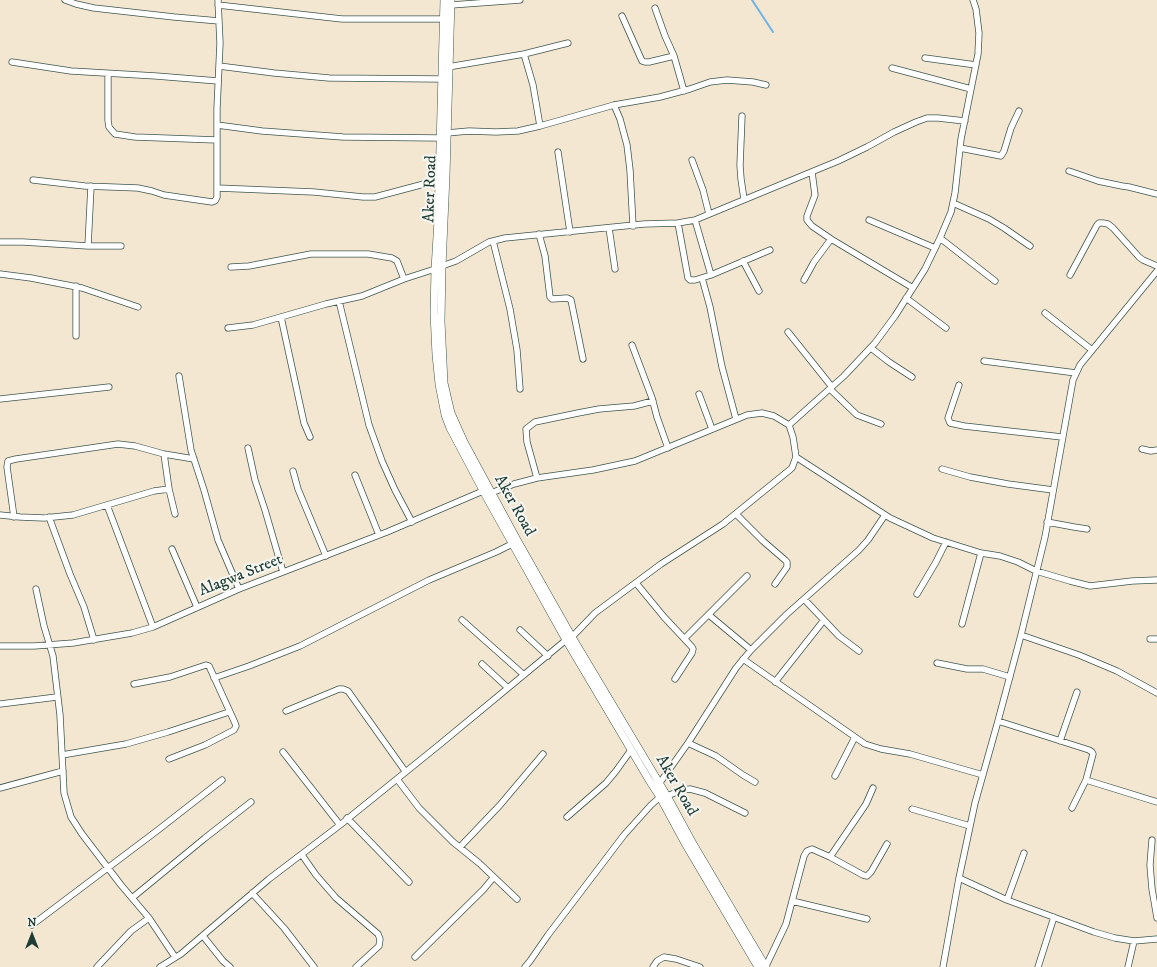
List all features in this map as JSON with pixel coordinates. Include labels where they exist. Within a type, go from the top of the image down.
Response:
[{"type":"street","points":[[66,0],[94,8],[166,17],[219,21]]},
{"type":"street","name":"Aker Road","points":[[444,0],[441,79],[447,133],[441,321],[444,383],[447,399],[456,425],[569,638],[631,750],[663,797],[682,830],[758,967]]},
{"type":"street","points":[[451,2],[520,0]]},
{"type":"street","points":[[789,425],[844,376],[871,348],[891,322],[925,269],[940,238],[951,212],[953,203],[960,148],[978,54],[979,32],[976,9],[973,0]]},
{"type":"street","name":"Aker Road","points":[[451,2],[448,67],[440,138],[435,270],[435,348],[441,400],[450,428],[512,544],[659,784],[663,797]]},
{"type":"street","points":[[33,180],[91,186],[138,188],[164,195],[212,202],[215,201],[217,197],[217,125],[220,43],[218,3],[342,19],[443,19]]},
{"type":"street","points":[[654,8],[674,56],[684,91]]},
{"type":"street","points":[[622,16],[642,61],[649,62],[674,56]]},
{"type":"street","points":[[448,67],[524,54],[568,43]]},
{"type":"street","points":[[524,54],[533,86],[540,126]]},
{"type":"street","points":[[925,58],[976,65]]},
{"type":"street","points":[[12,62],[70,71],[218,81]]},
{"type":"street","points":[[219,66],[329,78],[441,79]]},
{"type":"street","points":[[892,68],[971,89]]},
{"type":"street","points":[[108,74],[108,120],[109,127],[115,134],[134,137],[217,140]]},
{"type":"street","points":[[447,133],[469,131],[496,132],[540,126],[614,105],[684,91],[710,82],[727,80],[753,82],[766,85]]},
{"type":"street","points":[[614,105],[620,119],[627,145],[633,226]]},
{"type":"street","points":[[960,148],[1001,156],[1011,128],[1020,111]]},
{"type":"street","points":[[742,116],[740,165],[744,199]]},
{"type":"street","points":[[442,266],[456,261],[493,241],[505,238],[678,223],[695,220],[846,157],[916,122],[927,118],[965,121]]},
{"type":"street","points":[[217,125],[262,131],[342,137],[440,138]]},
{"type":"street","points":[[558,152],[570,232]]},
{"type":"street","points":[[692,160],[703,190],[709,214]]},
{"type":"street","points":[[1069,171],[1098,181],[1157,194]]},
{"type":"street","points":[[812,172],[815,195],[806,220],[831,239],[913,288]]},
{"type":"street","points":[[217,188],[314,192],[375,198],[439,180]]},
{"type":"street","points":[[88,246],[91,186]]},
{"type":"street","points":[[953,203],[999,225],[1030,246]]},
{"type":"street","points":[[695,220],[711,275]]},
{"type":"street","points":[[869,220],[935,248]]},
{"type":"street","points":[[678,223],[688,278],[690,280],[711,275],[770,250]]},
{"type":"street","points":[[1070,275],[1096,225],[1099,223],[1108,224],[1139,257],[1157,266]]},
{"type":"street","points":[[609,228],[614,269]]},
{"type":"street","points":[[540,234],[545,256],[550,297],[552,299],[567,298],[570,300],[583,359]]},
{"type":"street","points":[[940,238],[995,281]]},
{"type":"street","points":[[804,280],[814,262],[831,239]]},
{"type":"street","points":[[493,241],[510,309],[518,350],[520,389]]},
{"type":"street","points":[[0,242],[122,246]]},
{"type":"street","points":[[231,267],[249,266],[311,254],[368,254],[392,258],[397,261],[404,279]]},
{"type":"street","points":[[743,262],[759,291]]},
{"type":"street","points":[[228,328],[253,325],[281,316],[362,296],[404,279],[435,270]]},
{"type":"street","points":[[942,967],[958,878],[975,803],[1021,635],[1047,522],[1073,380],[1080,365],[1157,271]]},
{"type":"street","points":[[0,274],[76,286],[138,307]]},
{"type":"street","points":[[702,278],[710,307],[722,367],[736,419]]},
{"type":"street","points":[[76,286],[76,336]]},
{"type":"street","points":[[906,298],[946,328]]},
{"type":"street","points":[[339,301],[369,425],[382,461],[412,522]]},
{"type":"street","points":[[1045,313],[1092,350]]},
{"type":"street","points":[[281,316],[304,423],[310,437]]},
{"type":"street","points":[[788,332],[831,388],[857,415],[881,424]]},
{"type":"street","points":[[632,345],[653,401],[668,448]]},
{"type":"street","points":[[871,348],[912,377]]},
{"type":"street","points":[[984,361],[1076,373]]},
{"type":"street","points":[[179,376],[191,450],[218,540],[239,589]]},
{"type":"street","points":[[959,385],[948,418],[950,423],[964,426],[1062,437]]},
{"type":"street","points":[[0,398],[110,386]]},
{"type":"street","points":[[699,394],[712,428]]},
{"type":"street","points":[[537,478],[527,442],[526,428],[535,422],[599,409],[634,406],[653,401]]},
{"type":"street","points":[[160,967],[181,954],[268,879],[302,855],[405,771],[439,746],[548,656],[595,613],[661,564],[723,524],[792,468],[796,457],[793,437],[789,425],[774,416],[762,413],[747,415],[634,461],[592,470],[537,478],[514,484],[491,493]]},
{"type":"street","points":[[14,517],[7,466],[8,461],[118,444],[135,446],[164,454],[194,459]]},
{"type":"street","points":[[248,448],[255,480],[283,572]]},
{"type":"street","points":[[1142,449],[1151,451],[1157,450]]},
{"type":"street","points":[[164,454],[169,489],[175,514]]},
{"type":"street","points":[[796,457],[885,515],[933,538],[981,553],[1000,556],[1036,570],[1090,586],[1132,581],[1157,580]]},
{"type":"street","points":[[942,469],[1008,484],[1053,490]]},
{"type":"street","points":[[293,471],[298,489],[326,556]]},
{"type":"street","points":[[355,475],[379,535]]},
{"type":"street","points":[[0,515],[14,517],[49,517],[73,515],[154,491],[169,489]]},
{"type":"street","name":"Alagwa Street","points":[[0,646],[94,640],[132,633],[153,627],[239,589],[412,522],[483,491]]},
{"type":"street","points":[[107,505],[153,627]]},
{"type":"street","points":[[736,514],[787,562],[787,567],[775,584]]},
{"type":"street","points":[[659,784],[688,743],[743,659],[773,627],[859,550],[868,540],[885,515]]},
{"type":"street","points":[[49,517],[84,607],[94,640]]},
{"type":"street","points":[[1047,522],[1087,529]]},
{"type":"street","points":[[917,594],[946,542]]},
{"type":"street","points":[[214,678],[300,646],[429,580],[512,544]]},
{"type":"street","points":[[172,549],[198,607]]},
{"type":"street","points":[[962,624],[981,553]]},
{"type":"street","points":[[685,638],[747,576]]},
{"type":"street","points":[[636,583],[664,617],[691,645],[693,651],[675,679]]},
{"type":"street","points":[[36,589],[44,626],[53,656],[60,715],[64,793],[71,817],[108,868],[149,918],[175,957]]},
{"type":"street","points":[[804,599],[839,636],[859,651]]},
{"type":"street","points":[[709,614],[751,650]]},
{"type":"street","points":[[462,620],[524,675]]},
{"type":"street","points":[[775,682],[824,620]]},
{"type":"street","points":[[520,630],[548,656]]},
{"type":"street","points":[[1021,635],[1117,670],[1157,693]]},
{"type":"street","points":[[1150,639],[1157,639]]},
{"type":"street","points":[[743,659],[865,744],[881,749],[910,754],[983,775]]},
{"type":"street","points":[[937,663],[983,669],[1010,677]]},
{"type":"street","points":[[482,664],[508,688]]},
{"type":"street","points":[[134,684],[170,677],[206,665],[209,666],[236,726],[234,730],[205,745],[169,759]]},
{"type":"street","points":[[286,711],[339,689],[348,691],[405,771]]},
{"type":"street","points":[[1060,741],[1077,692]]},
{"type":"street","points":[[0,704],[58,697]]},
{"type":"street","points":[[62,755],[126,744],[229,712]]},
{"type":"street","points":[[998,721],[1088,750],[1092,753],[1086,780],[1072,808]]},
{"type":"street","points":[[835,776],[855,737]]},
{"type":"street","points":[[688,743],[716,756],[755,782]]},
{"type":"street","points":[[567,817],[606,783],[631,750]]},
{"type":"street","points":[[283,752],[340,825]]},
{"type":"street","points":[[460,847],[500,805],[543,754]]},
{"type":"street","points":[[0,788],[63,771]]},
{"type":"street","points":[[396,779],[419,808],[479,863],[516,900]]},
{"type":"street","points":[[32,925],[222,780]]},
{"type":"street","points":[[1086,780],[1157,802]]},
{"type":"street","points":[[830,857],[866,804],[873,788]]},
{"type":"street","points":[[526,967],[556,923],[624,835],[651,805],[663,797],[682,790],[690,789],[705,794],[745,813]]},
{"type":"street","points":[[132,898],[251,802]]},
{"type":"street","points":[[912,809],[970,826]]},
{"type":"street","points":[[348,818],[409,882]]},
{"type":"street","name":"Aker Road","points":[[682,830],[766,967]]},
{"type":"street","points":[[1152,840],[1150,865],[1157,918]]},
{"type":"street","points":[[766,967],[786,924],[806,851],[812,849],[830,857],[862,875],[867,876],[871,872],[887,844]]},
{"type":"street","points":[[1008,900],[1024,853]]},
{"type":"street","points":[[302,855],[316,875],[336,898],[378,934],[380,940],[379,946],[356,967]]},
{"type":"street","points":[[415,957],[483,890],[493,878]]},
{"type":"street","points":[[958,878],[1008,900],[1094,932],[1115,938],[1134,941],[1157,939]]},
{"type":"street","points":[[252,893],[284,928],[314,967]]},
{"type":"street","points":[[792,901],[867,919]]},
{"type":"street","points":[[1038,967],[1054,917]]},
{"type":"street","points":[[97,967],[131,931],[149,918]]},
{"type":"street","points":[[203,936],[223,961],[230,967]]},
{"type":"street","points":[[1128,967],[1134,941]]},
{"type":"street","points":[[653,967],[657,961],[664,957],[676,959],[700,967]]},
{"type":"waterway","points":[[752,0],[773,32]]}]
